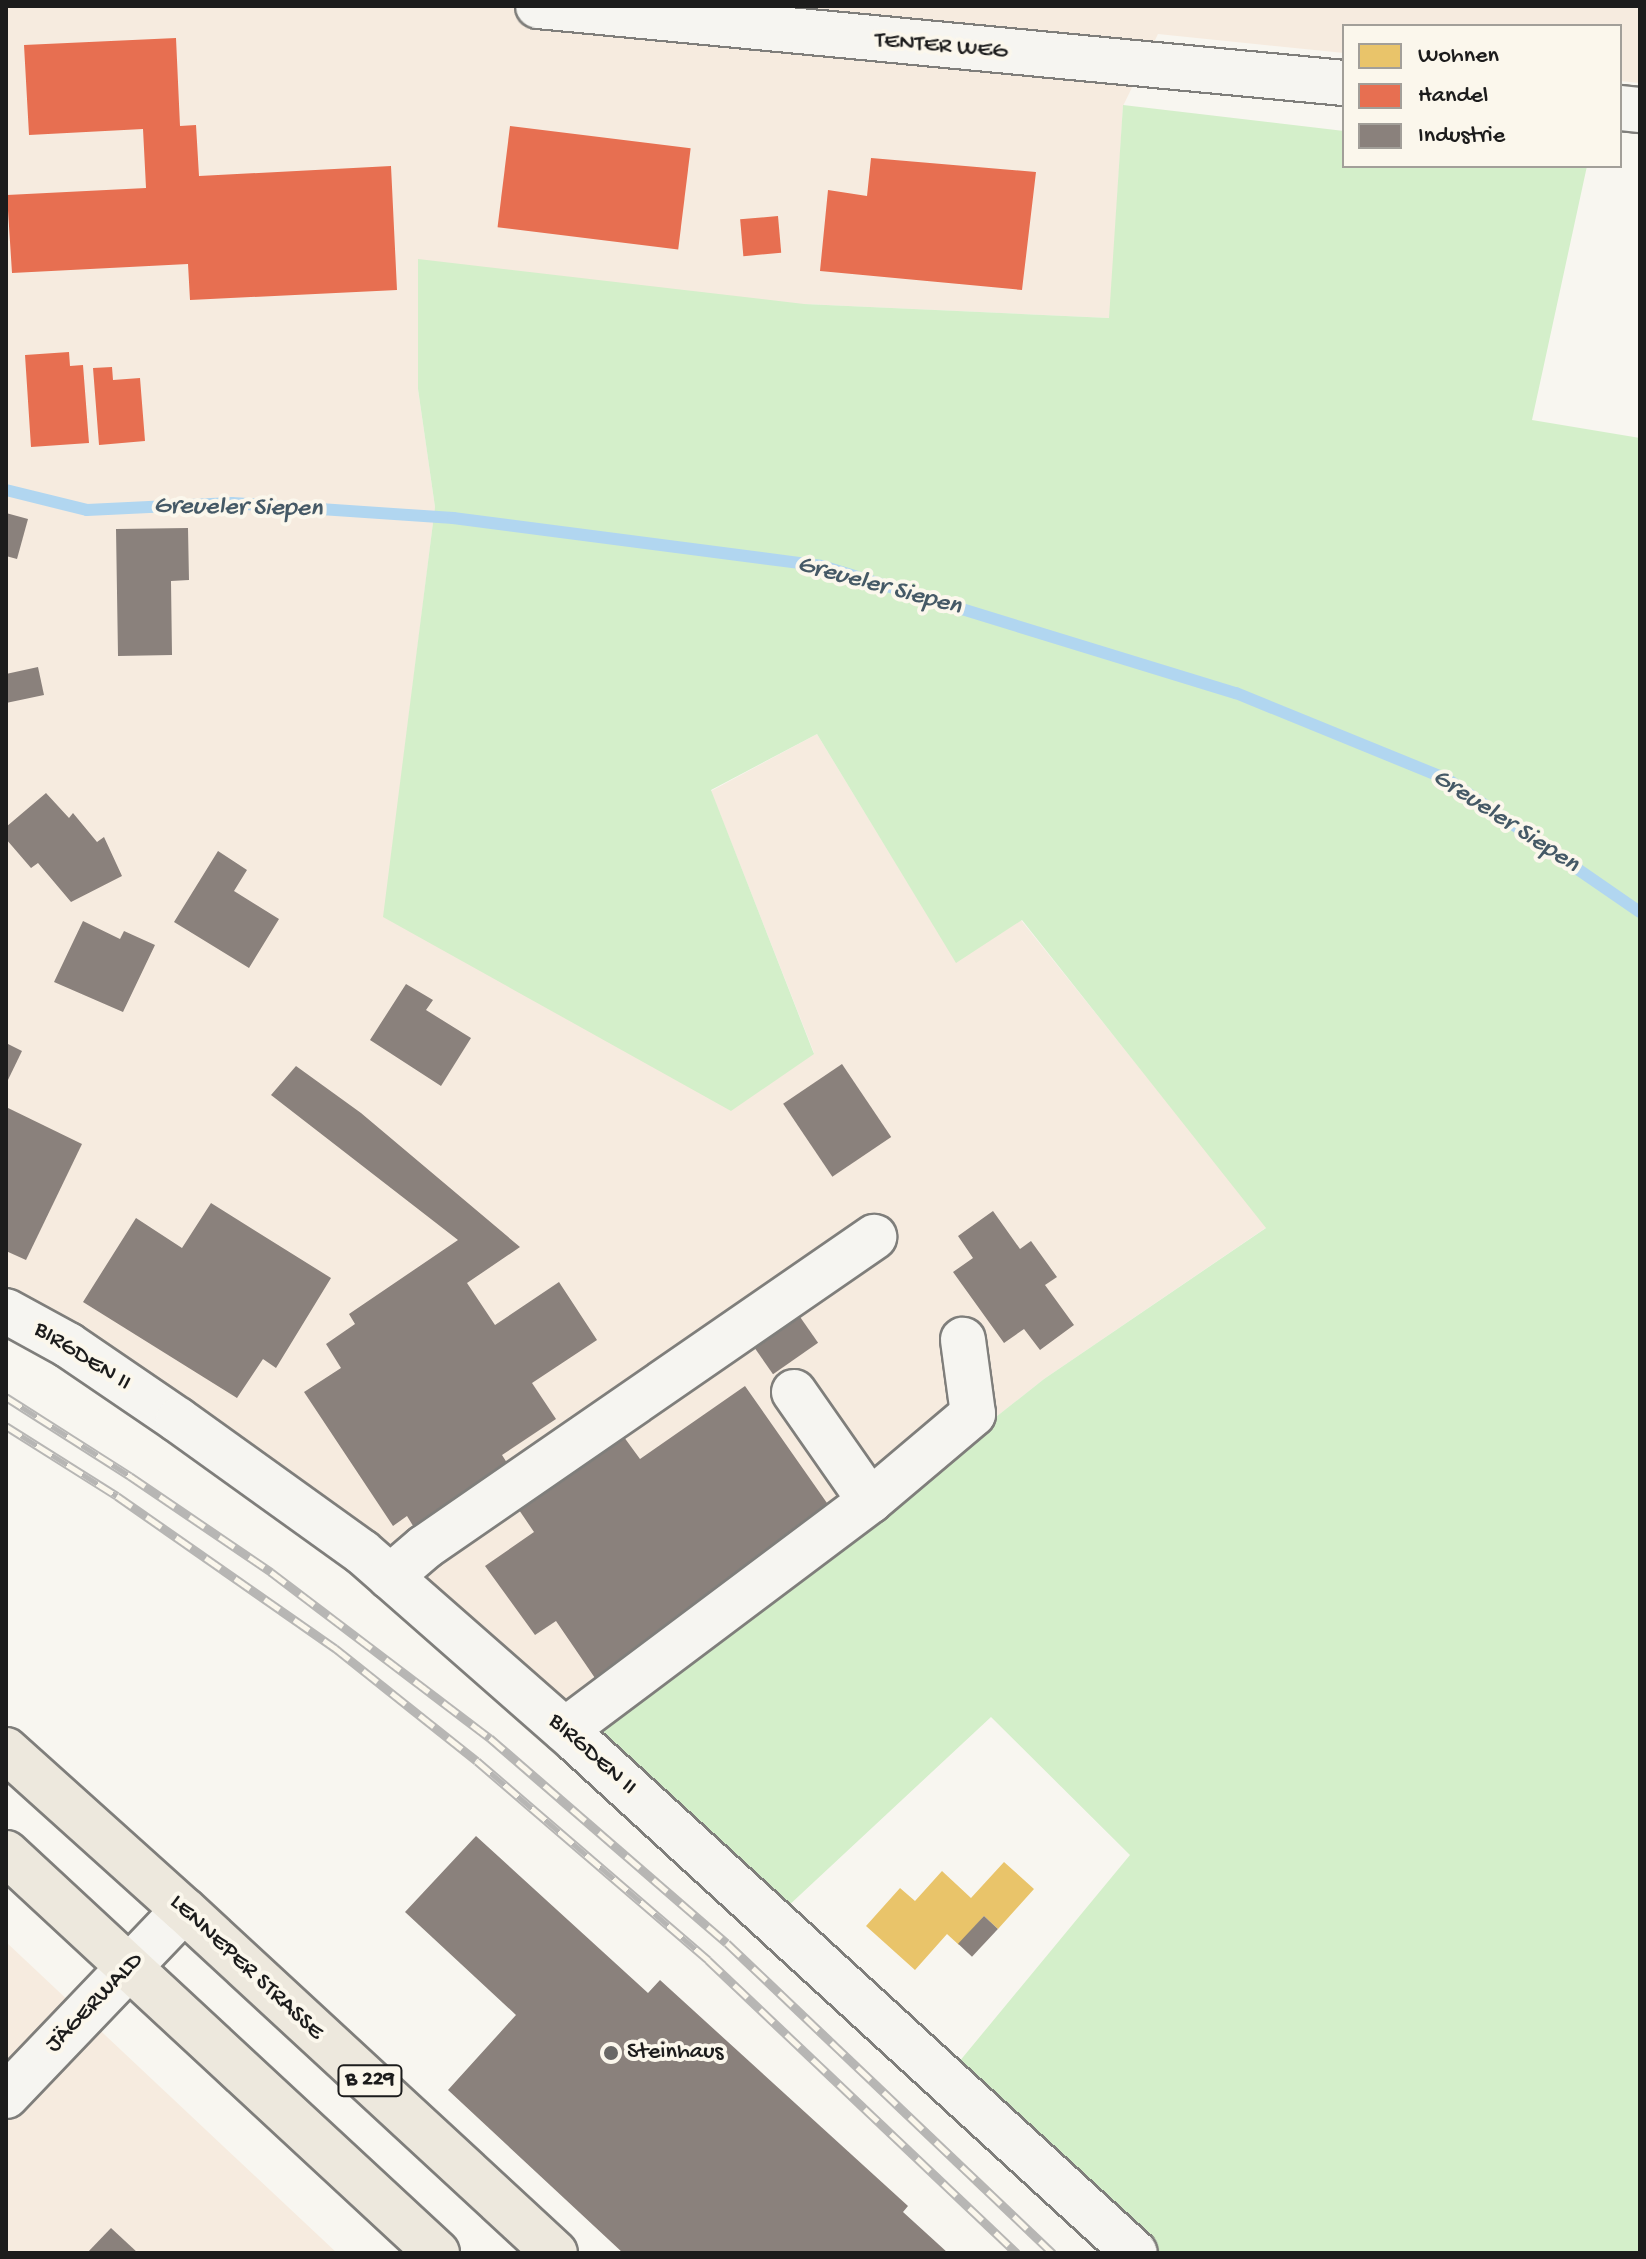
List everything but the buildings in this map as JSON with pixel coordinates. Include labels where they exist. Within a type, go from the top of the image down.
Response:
[{"type":"main road","name":"LENNEPER STRASSE","points":[[6,1750],[555,2253]]},
{"type":"main road","points":[[6,1853],[437,2253]]},
{"type":"street","name":"TENTER WEG","points":[[538,6],[1342,83]]},
{"type":"street","points":[[390,1577],[425,1547],[874,1237]]},
{"type":"street","name":"BIRGDEN II","points":[[6,1311],[68,1345],[362,1552],[565,1730],[1135,2253]]},
{"type":"street","points":[[565,1730],[665,1658],[870,1501],[973,1414],[963,1340]]},
{"type":"street","points":[[794,1392],[870,1501]]},
{"type":"street","name":"JÄGERWALD","points":[[6,2096],[184,1910]]},
{"type":"shaded area","points":[[6,6],[1640,6],[1640,83],[1622,81],[1622,24],[1342,24],[1342,53],[1158,34],[1123,106],[1110,318],[804,304],[418,389],[435,507],[384,917],[814,1053],[711,791],[817,734],[956,962],[1021,920],[1267,1227],[1044,1379],[596,1733],[6,1294]]},
{"type":"shaded area","points":[[6,1942],[337,2253],[6,2253]]},
{"type":"green space","points":[[1123,105],[1342,131],[1342,168],[1587,168],[1532,420],[1640,438],[1640,2253],[1150,2253],[954,2068],[1130,1855],[991,1717],[786,1908],[596,1733],[1044,1379],[1266,1228],[1022,920],[956,963],[817,734],[711,790],[814,1054],[731,1111],[383,917],[435,507],[418,389],[418,259],[804,304],[1109,318]]},
{"type":"waterway","name":"Greueler Siepen","points":[[6,490],[87,510],[232,503],[453,518],[822,566],[1236,693],[1447,779],[1640,912]]},
{"type":"railway","points":[[6,1397],[130,1476],[271,1572],[490,1738],[727,1943],[1053,2253]]},
{"type":"railway","points":[[6,1426],[117,1496],[335,1648],[477,1761],[708,1960],[1017,2253]]},
{"type":"place","name":"Steinhaus","points":[[611,2053]]}]
